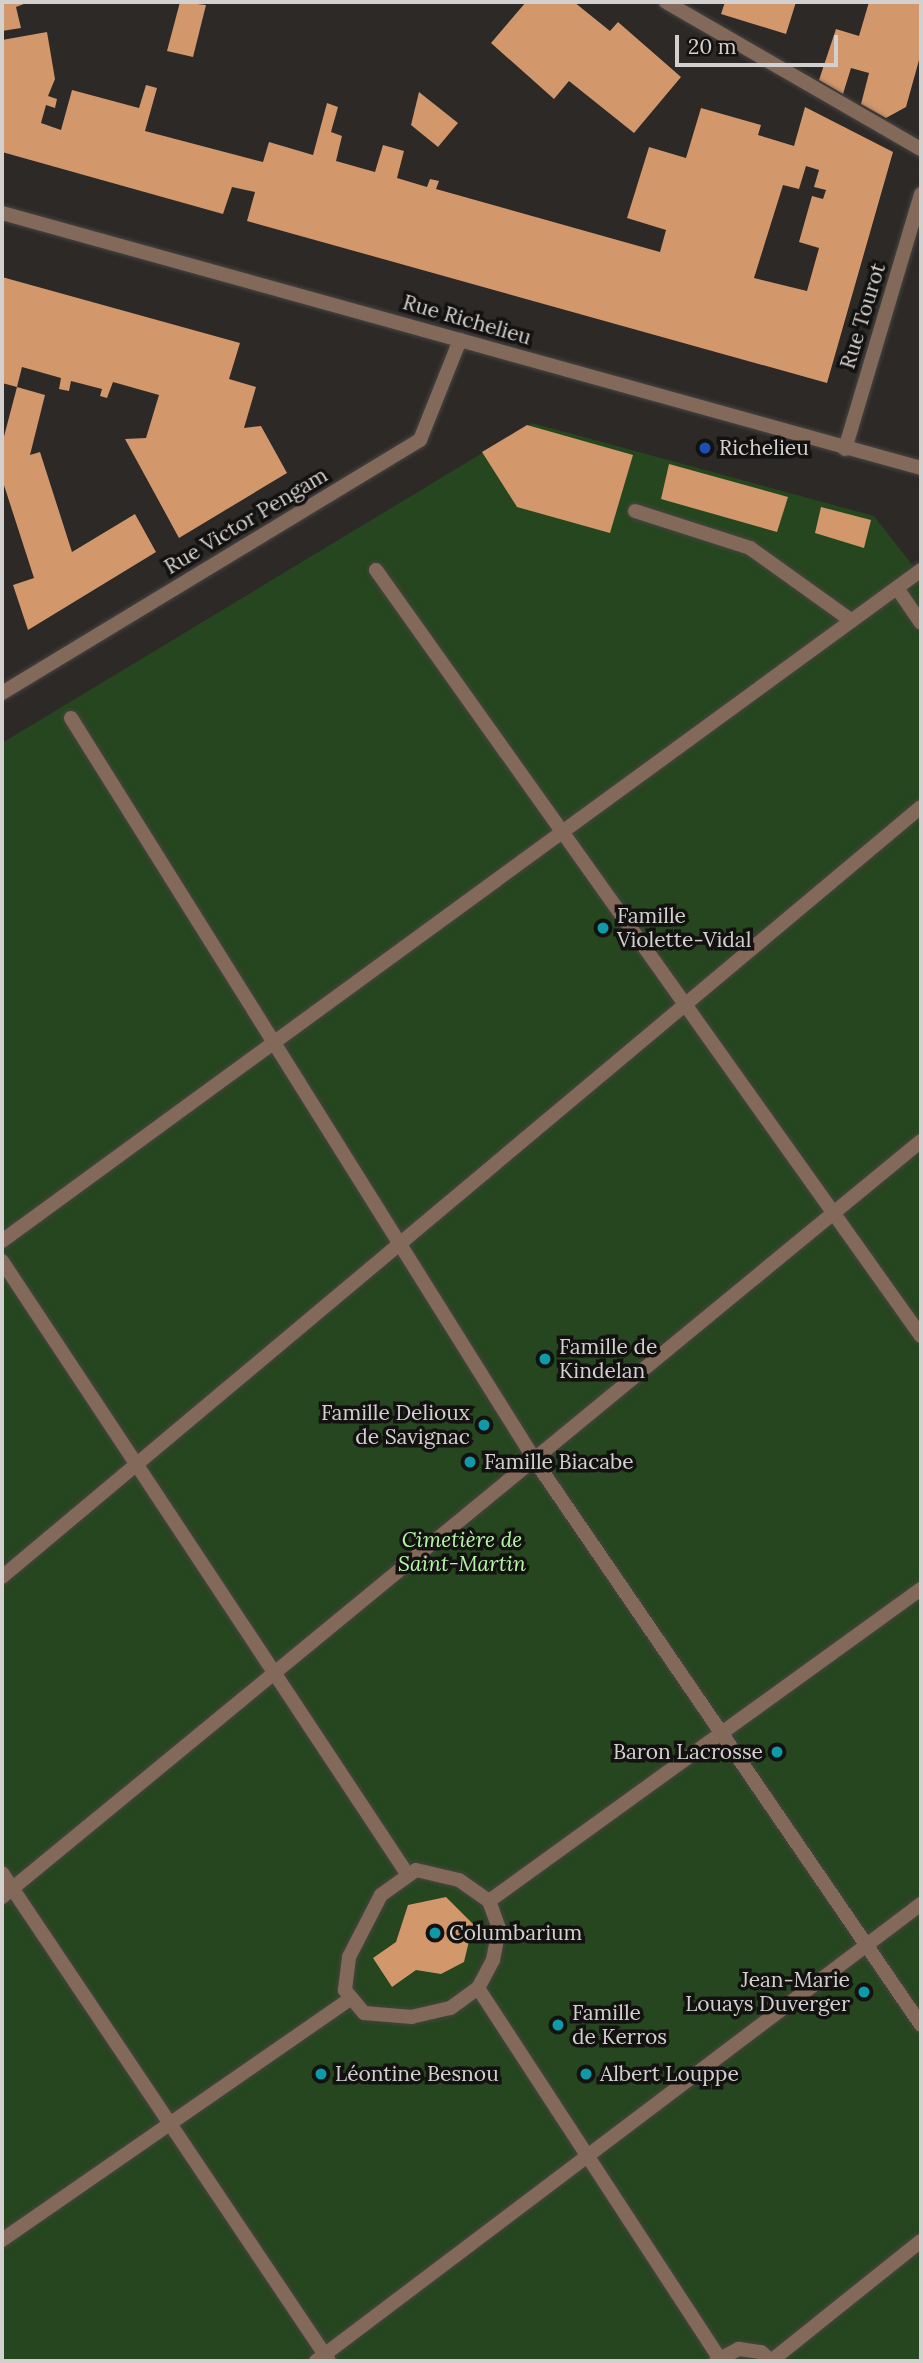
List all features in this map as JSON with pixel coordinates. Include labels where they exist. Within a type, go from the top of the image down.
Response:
[{"type":"street","points":[[666,2],[921,149]]},
{"type":"street","name":"Rue Tourot","points":[[845,449],[921,194]]},
{"type":"street","name":"Rue Richelieu","points":[[2,213],[921,468]]},
{"type":"street","name":"Rue Victor Pengam","points":[[2,693],[420,440],[460,340]]},
{"type":"street","points":[[635,512],[750,548],[852,621]]},
{"type":"street","points":[[376,569],[921,1336]]},
{"type":"street","points":[[2,1241],[278,1045],[921,570]]},
{"type":"street","points":[[897,588],[921,623]]},
{"type":"street","points":[[71,718],[278,1045],[536,1462],[719,1734],[921,2025]]},
{"type":"street","points":[[2,1577],[921,807]]},
{"type":"street","points":[[7,1893],[536,1462],[921,1141]]},
{"type":"street","points":[[2,1261],[405,1872]]},
{"type":"street","points":[[489,1901],[921,1589]]},
{"type":"street","points":[[405,1872],[444,1874],[489,1901],[497,1944],[478,1988],[450,2008],[412,2017],[364,2012],[349,2000],[349,1957],[381,1895],[405,1872]]},
{"type":"street","points":[[2,1873],[7,1893],[171,2124],[323,2359],[921,1905]]},
{"type":"street","points":[[478,1988],[718,2359],[739,2349],[771,2361],[921,2241]]},
{"type":"street","points":[[2,2240],[349,2000]]},
{"type":"green space","name":"Cimetière de Saint-Martin","points":[[532,423],[874,516],[921,576],[921,2361],[2,2361],[2,743]]},
{"type":"building","points":[[2,2],[29,2],[16,7],[21,28],[2,31]]},
{"type":"building","points":[[180,2],[206,5],[193,57],[167,51]]},
{"type":"building","points":[[526,2],[574,2],[610,31],[618,22],[681,77],[634,133],[569,81],[554,99],[491,43]]},
{"type":"building","points":[[725,2],[796,2],[786,34],[721,14]]},
{"type":"building","points":[[869,2],[921,2],[921,53],[906,107],[886,118],[861,104],[869,73],[851,68],[843,94],[819,80],[836,29],[859,36]]},
{"type":"building","points":[[47,32],[55,79],[48,96],[57,99],[55,108],[46,105],[41,123],[61,130],[72,90],[139,108],[146,85],[157,88],[145,131],[263,162],[269,142],[313,155],[327,103],[338,107],[331,132],[342,136],[336,161],[375,172],[383,145],[404,151],[397,178],[427,187],[430,179],[439,181],[436,189],[660,252],[666,230],[627,218],[649,147],[686,158],[701,108],[761,125],[758,135],[794,146],[805,107],[893,152],[827,383],[247,221],[255,192],[232,187],[223,214],[2,152],[2,40]],"holes":[[[806,166],[819,170],[814,187],[826,190],[823,199],[812,196],[799,242],[819,248],[807,291],[754,278],[783,185],[799,189]]]},
{"type":"building","points":[[419,92],[458,123],[438,147],[411,125]]},
{"type":"building","points":[[2,277],[240,343],[229,379],[256,387],[244,428],[261,426],[287,473],[179,538],[125,439],[146,438],[159,395],[113,382],[107,398],[100,396],[102,389],[71,381],[69,391],[59,389],[61,378],[22,367],[17,387],[2,383]]},
{"type":"building","points":[[17,387],[45,395],[30,455],[40,452],[72,552],[135,514],[156,552],[28,630],[13,585],[34,578],[2,479],[2,444]]},
{"type":"building","points":[[527,425],[633,455],[610,533],[517,507],[482,452]]},
{"type":"building","points":[[669,464],[788,497],[777,532],[661,499]]},
{"type":"building","points":[[821,507],[871,520],[864,548],[815,533]]},
{"type":"building","name":"Columbarium","points":[[446,1897],[473,1924],[464,1962],[441,1974],[416,1970],[392,1987],[373,1958],[396,1942],[408,1905]]},
{"type":"place","name":"Richelieu","points":[[705,448]]},
{"type":"place","name":"Famille Violette-Vidal","points":[[603,928]]},
{"type":"place","name":"Famille de Kindelan","points":[[545,1359]]},
{"type":"place","name":"Famille Delioux de Savignac","points":[[484,1425]]},
{"type":"place","name":"Famille Biacabe","points":[[470,1462]]},
{"type":"place","name":"Baron Lacrosse","points":[[777,1752]]},
{"type":"place","name":"Columbarium","points":[[435,1933]]},
{"type":"place","name":"Jean-Marie Louays Duverger","points":[[864,1992]]},
{"type":"place","name":"Famille de Kerros","points":[[558,2025]]},
{"type":"place","name":"Léontine Besnou","points":[[321,2074]]},
{"type":"place","name":"Albert Louppe","points":[[586,2074]]}]
